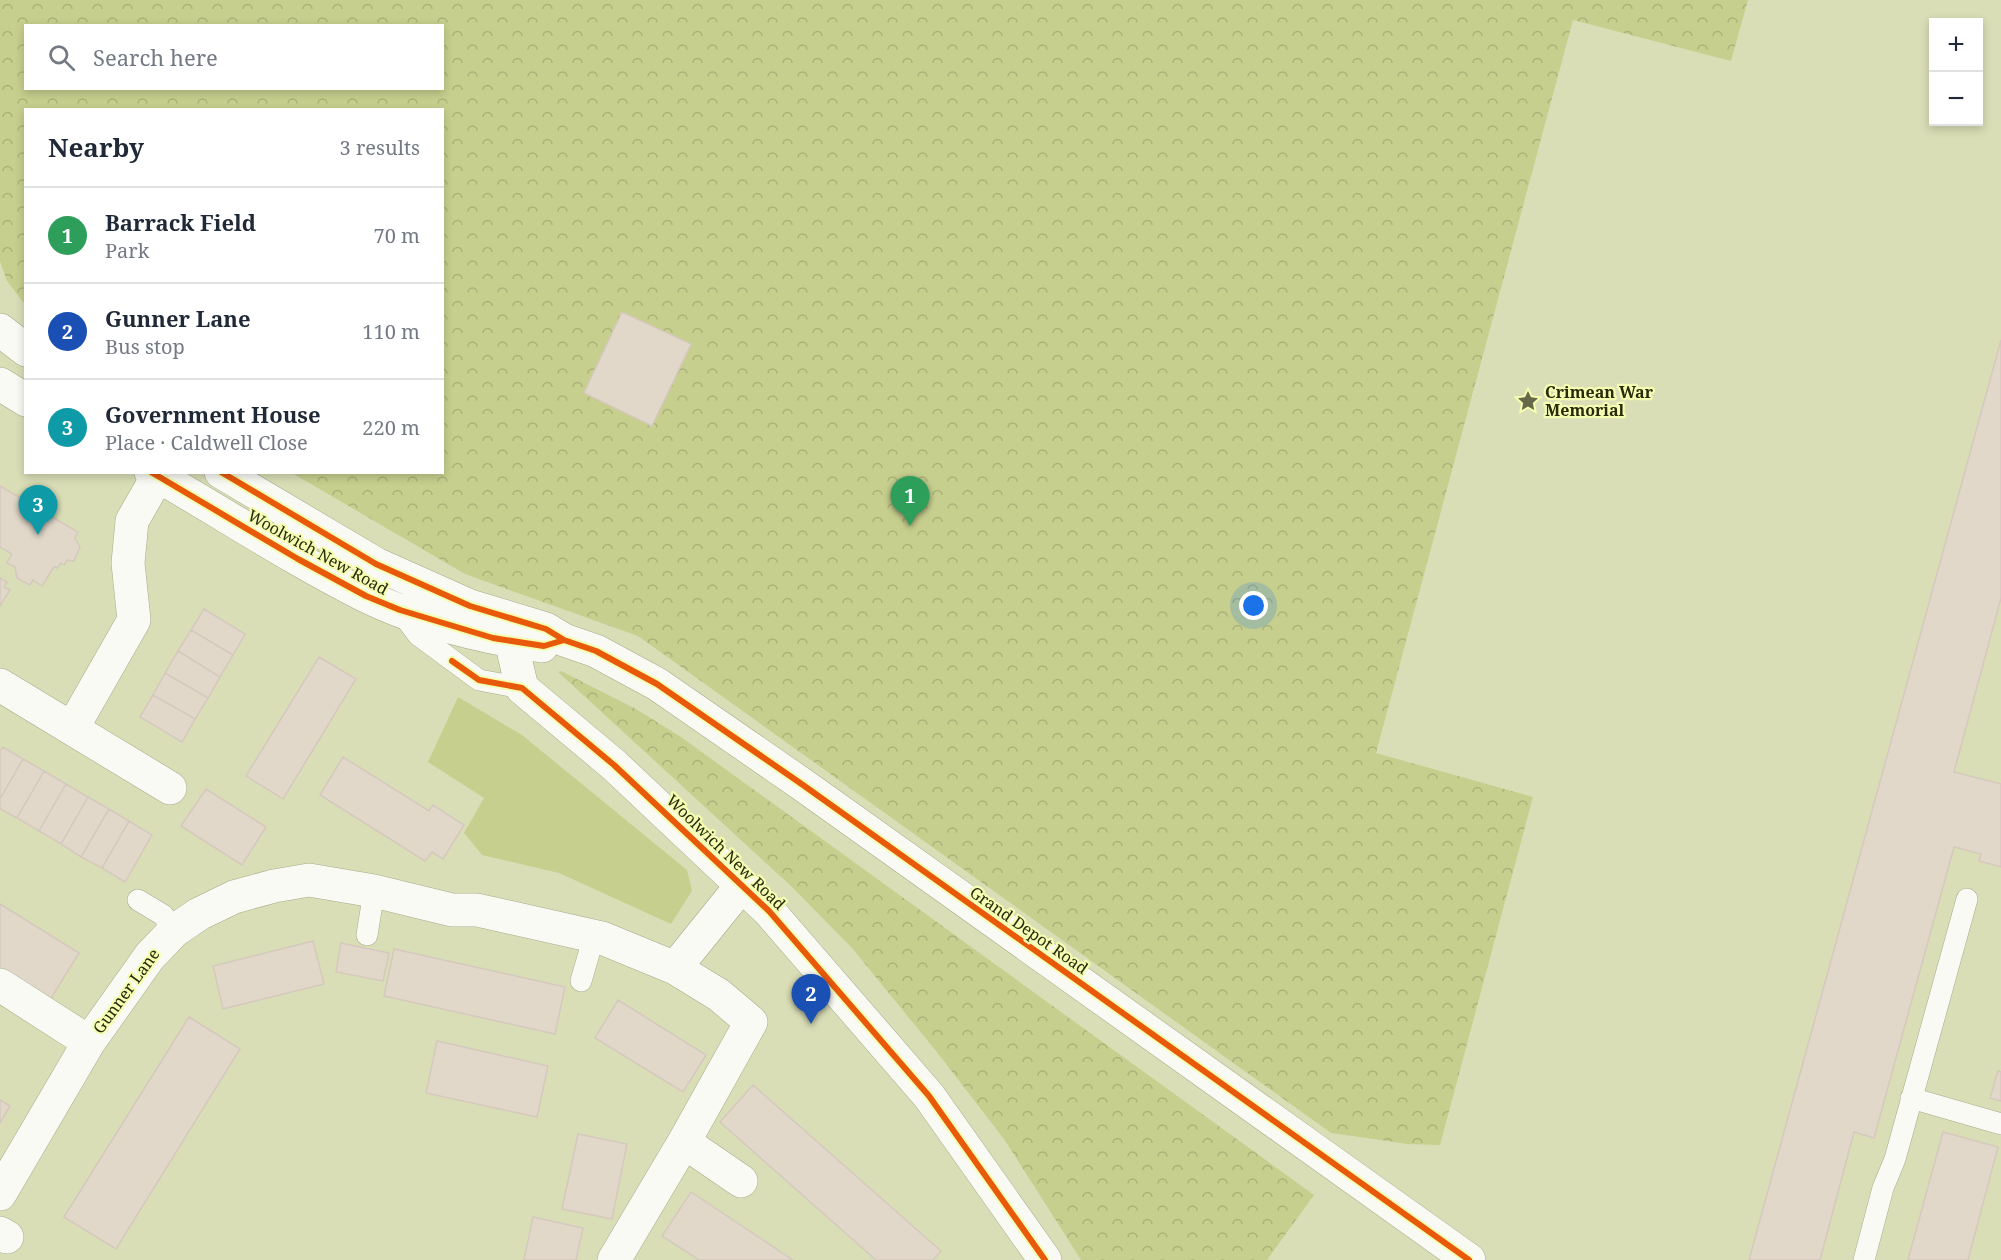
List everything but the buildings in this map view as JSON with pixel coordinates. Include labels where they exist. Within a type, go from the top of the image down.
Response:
[{"type":"main road","points":[[0,330],[24,348]]},
{"type":"main road","points":[[0,384],[24,400]]},
{"type":"main road","points":[[0,400],[24,401]]},
{"type":"main road","points":[[73,727],[134,620],[128,562],[132,521],[156,474]]},
{"type":"main road","name":"Woolwich New Road","points":[[156,474],[366,596],[400,610],[470,632],[518,631]]},
{"type":"main road","name":"Woolwich New Road","points":[[223,474],[376,564],[470,606],[518,631]]},
{"type":"main road","points":[[518,631],[514,654],[522,688]]},
{"type":"main road","name":"Grand Depot Road","points":[[518,631],[544,646],[564,640],[596,651],[657,684],[1469,1260]]},
{"type":"main road","points":[[0,685],[73,727],[170,788]]},
{"type":"main road","name":"Woolwich New Road","points":[[522,688],[614,765],[769,911],[929,1096],[1045,1260]]},
{"type":"main road","name":"Gunner Lane","points":[[0,1194],[89,1042],[150,956],[174,931],[199,914],[234,897],[274,886],[309,880],[374,891],[452,910],[477,910],[594,936],[675,968],[719,995],[751,1022],[614,1260]]},
{"type":"main road","points":[[675,968],[742,885]]},
{"type":"main road","name":"Gunner Lane","points":[[0,985],[89,1042]]},
{"type":"main road","points":[[684,1142],[741,1181]]},
{"type":"lane","name":"Woolwich New Road","points":[[400,610],[418,635],[479,680],[522,688]]},
{"type":"lane","points":[[367,934],[374,891]]},
{"type":"lane","points":[[1864,1260],[1883,1188],[1895,1159],[1967,899]]},
{"type":"lane","points":[[138,900],[163,915],[174,931]]},
{"type":"lane","points":[[581,981],[594,936]]},
{"type":"lane","points":[[1911,1098],[2001,1124]]},
{"type":"green space","points":[[0,0],[1748,0],[1731,61],[1573,20],[1376,753],[1533,797],[1440,1145],[1408,1144],[1331,1133],[638,636],[465,574],[294,474],[444,474],[444,108],[24,108],[24,302],[7,281],[0,261]]},
{"type":"green space","points":[[561,671],[636,709],[681,737],[1314,1195],[1267,1260],[1081,1260],[1004,1139],[852,948],[792,887],[558,672]]},
{"type":"green space","points":[[458,697],[522,735],[687,870],[692,891],[671,924],[559,873],[482,855],[464,833],[484,798],[428,762]]},
{"type":"cycle path","points":[[154,474],[298,559],[366,596],[400,610],[493,638],[544,646],[564,640]]},
{"type":"cycle path","points":[[224,474],[376,564],[470,606],[546,629],[564,640],[596,651],[657,684],[803,785],[1469,1260]]},
{"type":"cycle path","points":[[452,661],[479,680],[522,688],[614,765],[769,911],[929,1096],[1045,1260]]},
{"type":"place","name":"Crimean War Memorial","points":[[1528,401]]},
{"type":"place","name":"Barrack Field","points":[[910,526]]},
{"type":"place","name":"Government House","points":[[38,535]]},
{"type":"place","name":"Gunner Lane","points":[[811,1024]]}]
